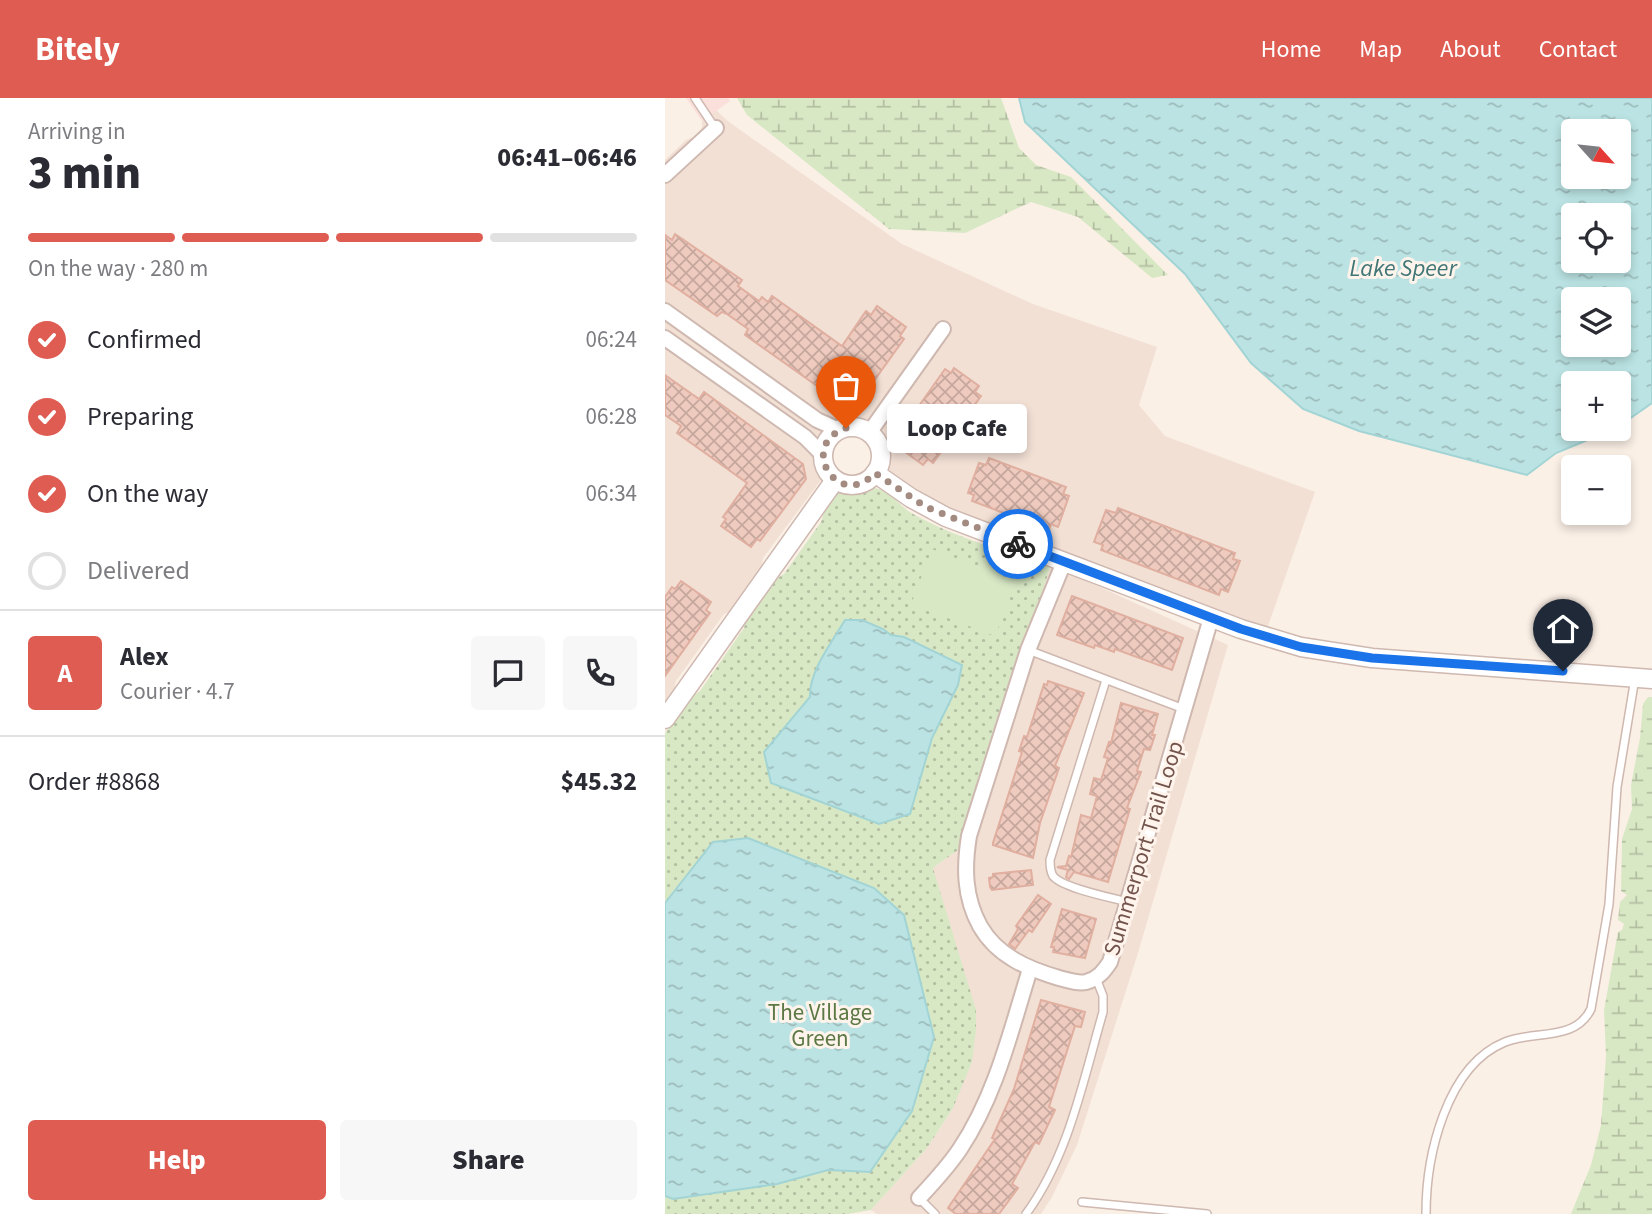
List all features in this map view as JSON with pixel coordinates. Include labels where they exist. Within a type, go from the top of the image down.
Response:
[{"type":"street","points":[[665,175],[716,128]]},
{"type":"street","points":[[665,311],[817,420],[839,430],[854,428],[869,433],[878,444],[880,452],[879,467],[870,479],[857,485],[849,485],[835,480],[826,469],[823,455],[828,440],[839,430]]},
{"type":"street","points":[[869,433],[943,329]]},
{"type":"street","points":[[665,338],[805,437],[823,455]]},
{"type":"street","points":[[875,473],[911,498],[946,516],[1264,637],[1332,653],[1372,658],[1644,678]]},
{"type":"street","points":[[665,719],[835,480]]},
{"type":"street","name":"Summerport Trail Loop","points":[[1064,562],[1028,650],[969,836],[965,877],[974,913],[981,928],[1007,955],[1030,969],[1073,982],[1085,982],[1104,972],[1111,962],[1211,618]]},
{"type":"street","points":[[919,1198],[945,1170],[961,1147],[985,1102],[1030,969]]},
{"type":"lane","points":[[695,98],[716,128]]},
{"type":"lane","points":[[1028,650],[1185,709]]},
{"type":"lane","points":[[1426,1214],[1429,1175],[1442,1120],[1451,1094],[1465,1072],[1484,1054],[1506,1041],[1573,1029],[1584,1022],[1591,1009],[1609,904],[1615,804],[1644,678]]},
{"type":"lane","points":[[1106,680],[1050,860],[1050,868],[1053,875],[1064,883],[1128,902]]},
{"type":"lane","points":[[1026,1214],[1054,1169],[1096,1037],[1105,1004],[1096,978]]},
{"type":"lane","points":[[919,1198],[935,1214]]},
{"type":"lane","points":[[1081,1202],[1207,1214]]},
{"type":"shaded area","points":[[686,98],[728,98],[730,101],[702,121]]},
{"type":"shaded area","points":[[716,110],[729,122],[902,244],[1033,304],[1157,347],[1139,405],[1165,436],[1315,492],[1267,629],[964,516],[920,496],[889,472],[887,451],[880,435],[871,427],[861,420],[833,421],[812,452],[821,480],[763,558],[761,573],[733,611],[724,614],[676,681],[673,695],[665,706],[665,160],[686,140],[699,135],[702,121]]},
{"type":"shaded area","points":[[1051,565],[1228,645],[1138,953],[1077,1145],[1052,1197],[1041,1214],[877,1214],[871,1210],[927,1148],[953,1108],[933,868],[958,850]]},
{"type":"green space","points":[[737,98],[1001,98],[1019,148],[1036,165],[1071,177],[1168,275],[1152,278],[1078,217],[1031,202],[965,233],[889,229],[747,115]]},
{"type":"green space","name":"The Village Green","points":[[875,488],[887,493],[909,512],[941,528],[1022,558],[1030,556],[1051,565],[958,850],[933,868],[976,1010],[972,1062],[953,1108],[927,1148],[871,1210],[848,1214],[665,1214],[665,733],[691,697],[700,691],[773,581],[784,574],[821,522],[833,497],[839,493],[857,493]]},
{"type":"green space","points":[[932,549],[1016,581],[995,636],[911,604]]},
{"type":"green space","points":[[1648,697],[1652,697],[1652,1214],[1571,1214],[1591,1165],[1601,1125],[1606,1056],[1604,1010],[1618,932],[1624,924],[1618,920],[1620,902],[1627,895],[1621,891],[1622,839],[1632,809],[1631,785],[1643,704]]},
{"type":"water","name":"Lake Speer","points":[[1019,98],[1652,98],[1652,403],[1631,418],[1631,371],[1561,371],[1561,441],[1585,441],[1556,453],[1527,475],[1359,431],[1303,409],[1251,363],[1185,274],[1025,122]]},
{"type":"water","points":[[845,620],[862,620],[962,665],[958,685],[932,738],[910,814],[879,824],[771,783],[764,752],[810,697],[817,667]]},
{"type":"water","points":[[748,838],[874,888],[904,915],[934,1037],[912,1111],[870,1172],[828,1170],[777,1184],[673,1199],[665,1196],[665,903],[713,842]]},
{"type":"building","points":[[675,234],[742,280],[738,286],[759,301],[762,297],[768,302],[772,296],[842,346],[866,311],[871,315],[877,306],[906,327],[900,336],[904,339],[858,403],[844,405],[745,335],[748,329],[727,314],[722,312],[717,316],[665,280],[665,235],[672,240]]},
{"type":"building","points":[[954,368],[979,386],[975,392],[981,396],[933,463],[928,459],[923,465],[897,446],[901,441],[897,437],[945,369],[951,373]]},
{"type":"building","points":[[665,375],[699,399],[704,392],[803,464],[806,479],[760,541],[757,539],[751,547],[721,526],[726,519],[723,517],[747,483],[677,433],[681,426],[665,415]]},
{"type":"building","points":[[989,458],[1066,487],[1063,494],[1069,496],[1058,527],[1051,524],[1049,530],[972,501],[974,495],[968,493],[979,463],[986,465]]},
{"type":"building","points":[[1118,508],[1235,553],[1233,559],[1240,561],[1228,592],[1221,589],[1219,595],[1101,550],[1103,545],[1094,542],[1106,510],[1116,513]]},
{"type":"building","points":[[681,581],[711,602],[706,610],[710,613],[665,676],[665,597],[672,587],[675,589]]},
{"type":"building","points":[[1072,596],[1183,638],[1172,670],[1115,649],[1114,652],[1095,645],[1094,648],[1057,635]]},
{"type":"building","points":[[1048,681],[1084,693],[1055,766],[1059,768],[1040,823],[1033,858],[993,843],[1022,752],[1019,751],[1024,736],[1027,737],[1044,684],[1047,685]]},
{"type":"building","points":[[1121,703],[1158,714],[1152,735],[1155,735],[1150,750],[1144,749],[1137,771],[1141,772],[1127,808],[1130,809],[1108,882],[1074,872],[1069,879],[1066,877],[1068,870],[1057,867],[1066,866],[1069,856],[1071,857],[1081,815],[1091,818],[1097,796],[1090,794],[1094,778],[1101,780],[1108,758],[1104,757],[1109,742],[1111,743]]},
{"type":"building","points":[[1031,870],[1033,885],[992,890],[990,887],[989,878],[993,877],[993,874]]},
{"type":"building","points":[[1038,895],[1051,904],[1032,932],[1029,930],[1015,949],[1009,944],[1018,929],[1016,926]]},
{"type":"building","points":[[1062,909],[1096,919],[1085,958],[1053,952],[1054,947],[1051,947]]},
{"type":"building","points":[[1041,1000],[1085,1012],[1081,1027],[1075,1026],[1049,1107],[1055,1110],[1039,1144],[1035,1142],[1012,1184],[1018,1188],[999,1214],[956,1214],[948,1208],[995,1139],[992,1138],[1014,1089]]},
{"type":"way so far","points":[[846,428],[839,430],[828,440],[823,455],[826,469],[835,480],[842,484],[857,485],[864,483],[875,473],[926,507],[1018,544]]},
{"type":"place","name":"Loop Cafe","points":[[846,428]]},
{"type":"route","points":[[1018,544],[1241,629],[1301,647],[1372,658],[1563,671]]}]
